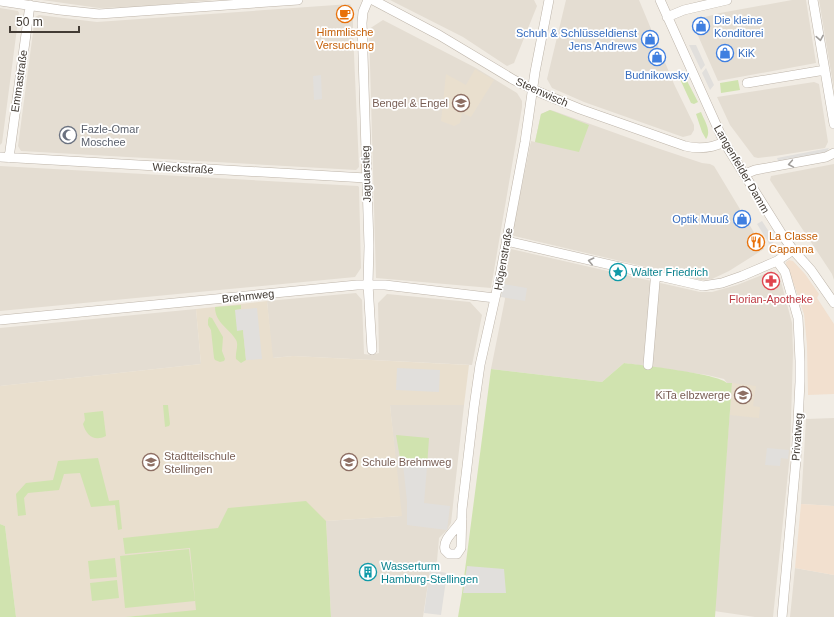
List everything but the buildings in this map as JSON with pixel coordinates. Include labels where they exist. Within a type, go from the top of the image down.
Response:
[{"type":"street","points":[[0,1],[99,14],[298,0]]},
{"type":"street","name":"Jaguarstieg","points":[[368,0],[362,23],[369,246],[368,284],[372,350]]},
{"type":"street","name":"Steenwisch","points":[[373,0],[452,42],[532,89],[574,106],[685,146],[702,148],[724,142]]},
{"type":"street","name":"Högenstraße","points":[[462,519],[480,365],[506,241],[549,0]]},
{"type":"street","name":"Langenfelder Damm","points":[[660,0],[724,142],[773,222],[793,250],[818,278],[834,303]]},
{"type":"street","points":[[667,17],[684,10],[727,0]]},
{"type":"street","points":[[814,0],[834,124]]},
{"type":"street","name":"Emmastraße","points":[[4,157],[30,5]]},
{"type":"street","points":[[748,83],[825,70]]},
{"type":"street","points":[[745,174],[755,170],[832,155]]},
{"type":"street","name":"Wieckstraße","points":[[4,157],[366,178]]},
{"type":"street","points":[[506,241],[699,286],[722,283],[777,261],[793,250]]},
{"type":"street","name":"Privatweg","points":[[777,261],[785,272],[798,318],[800,368],[796,460],[782,617]]},
{"type":"street","points":[[648,365],[654,282],[656,276]]},
{"type":"street","name":"Brehmweg","points":[[0,320],[368,284],[457,292],[495,298]]},
{"type":"shaded area","points":[[42,0],[215,0],[135,7],[99,8]]},
{"type":"shaded area","points":[[390,0],[534,0],[537,6],[514,63],[507,66],[463,37]]},
{"type":"shaded area","points":[[566,0],[639,0],[674,84],[694,125],[694,130],[691,135],[683,137],[584,102],[552,88],[547,79]]},
{"type":"shaded area","points":[[792,0],[806,0],[816,63],[718,81],[692,22],[720,13]]},
{"type":"shaded area","points":[[819,0],[834,0],[834,90]]},
{"type":"shaded area","points":[[350,4],[353,10],[359,167],[356,170],[21,151],[18,146],[35,17],[39,15],[97,22]]},
{"type":"shaded area","points":[[0,8],[18,11],[19,13],[2,143],[0,145]]},
{"type":"shaded area","points":[[383,20],[476,68],[517,93],[522,101],[491,288],[376,278],[369,29]]},
{"type":"shaded area","points":[[689,45],[696,45],[705,65],[701,70]]},
{"type":"shaded area","points":[[706,68],[714,85],[710,90],[702,73]]},
{"type":"shaded area","name":"Bengel & Engel","points":[[475,69],[494,80],[471,117],[462,113],[460,123],[454,126],[441,121],[446,74],[466,85]]},
{"type":"shaded area","points":[[321,75],[322,99],[314,100],[313,76]]},
{"type":"shaded area","points":[[814,82],[819,84],[828,142],[825,148],[775,156],[754,157],[730,125],[717,97]]},
{"type":"shaded area","points":[[550,110],[657,148],[714,166],[764,249],[729,271],[712,279],[701,280],[514,236],[512,234],[531,141],[535,142],[541,114]]},
{"type":"shaded area","points":[[829,148],[826,153],[779,163],[777,158]]},
{"type":"shaded area","points":[[834,164],[834,280],[832,274],[770,180],[771,176]]},
{"type":"shaded area","points":[[0,166],[358,186],[361,268],[355,277],[0,311]]},
{"type":"shaded area","points":[[762,221],[775,241],[770,245],[757,224]]},
{"type":"shaded area","points":[[511,249],[700,292],[712,292],[737,285],[772,271],[775,278],[780,278],[792,323],[793,353],[790,454],[773,617],[755,617],[714,611],[732,384],[727,383],[724,379],[707,375],[624,363],[602,382],[491,369],[505,299],[504,282]]},
{"type":"shaded area","points":[[789,260],[793,261],[805,274],[819,294],[817,298],[834,324],[834,394],[808,395],[807,345],[804,314],[786,264]]},
{"type":"shaded area","points":[[503,284],[527,288],[525,301],[501,297]]},
{"type":"shaded area","points":[[356,293],[362,300],[364,354],[372,355],[379,353],[378,303],[387,294],[470,302],[482,315],[472,365],[293,356],[272,358],[267,301]]},
{"type":"shaded area","name":"Stadtteilschule Stellingen","points":[[267,301],[273,358],[293,356],[469,365],[464,405],[390,405],[402,516],[326,521],[330,594],[196,611],[125,617],[16,617],[5,526],[0,524],[0,386],[201,364],[196,309]]},
{"type":"shaded area","points":[[257,308],[262,359],[246,360],[243,330],[237,331],[235,310]]},
{"type":"shaded area","points":[[196,309],[201,364],[0,386],[0,328]]},
{"type":"shaded area","points":[[397,368],[440,370],[439,392],[396,390]]},
{"type":"shaded area","name":"KiTa elbzwerge","points":[[732,383],[756,386],[753,406],[760,407],[759,418],[730,415]]},
{"type":"shaded area","points":[[390,405],[464,405],[451,523],[447,530],[439,538],[437,561],[430,570],[423,617],[331,617],[326,521],[401,516]]},
{"type":"shaded area","points":[[834,418],[834,506],[801,504],[806,419]]},
{"type":"shaded area","points":[[767,448],[789,450],[788,459],[781,458],[780,466],[765,465]]},
{"type":"shaded area","points":[[420,463],[421,466],[427,467],[424,503],[450,506],[447,530],[407,525],[407,501],[403,464]]},
{"type":"shaded area","points":[[801,504],[834,506],[834,575],[795,568]]},
{"type":"shaded area","points":[[467,566],[504,569],[506,593],[463,593]]},
{"type":"shaded area","points":[[795,568],[834,575],[834,617],[790,617]]},
{"type":"shaded area","points":[[430,570],[447,573],[441,615],[424,613]]},
{"type":"green space","points":[[684,75],[698,102],[694,104],[691,103],[679,77]]},
{"type":"green space","points":[[738,80],[740,90],[721,93],[720,83]]},
{"type":"green space","points":[[550,110],[589,125],[579,152],[535,142],[541,114]]},
{"type":"green space","points":[[701,112],[708,129],[708,136],[706,139],[696,114]]},
{"type":"green space","points":[[241,305],[241,309],[235,310],[243,330],[246,360],[241,363],[236,359],[236,340],[217,317],[215,307]]},
{"type":"green space","points":[[209,317],[212,318],[223,337],[222,351],[225,359],[224,361],[220,362],[214,358],[211,330],[208,325]]},
{"type":"green space","points":[[624,363],[695,373],[710,376],[727,383],[732,383],[715,617],[458,617],[491,369],[602,382]]},
{"type":"green space","points":[[163,405],[168,405],[170,424],[169,426],[165,427]]},
{"type":"green space","points":[[103,411],[106,436],[102,438],[94,438],[88,434],[84,428],[84,413]]},
{"type":"green space","points":[[396,435],[429,438],[427,467],[421,467],[420,463],[401,464]]},
{"type":"green space","points":[[98,458],[109,501],[119,500],[122,529],[118,530],[115,505],[91,507],[80,473],[64,474],[59,490],[28,493],[24,498],[26,515],[18,516],[16,494],[26,483],[53,480],[58,461]]},
{"type":"green space","points":[[306,501],[326,521],[331,617],[125,617],[196,610],[190,548],[125,554],[123,538],[218,528],[228,508]]},
{"type":"green space","points":[[0,524],[5,526],[16,617],[0,617]]},
{"type":"green space","points":[[189,549],[195,601],[125,608],[120,556]]},
{"type":"green space","points":[[115,558],[117,577],[90,579],[88,561]]},
{"type":"green space","points":[[117,580],[119,598],[92,601],[90,583]]},
{"type":"place","name":"Himmlische Versuchung","points":[[345,14]]},
{"type":"place","name":"Die kleine Konditorei","points":[[701,26]]},
{"type":"place","name":"Schuh & Schlüsseldienst Jens Andrews","points":[[650,39]]},
{"type":"place","name":"KiK","points":[[725,53]]},
{"type":"place","name":"Budnikowsky","points":[[657,57]]},
{"type":"place","name":"Bengel & Engel","points":[[461,103]]},
{"type":"place","name":"Fazle-Omar Moschee","points":[[68,135]]},
{"type":"place","name":"Optik Muuß","points":[[742,219]]},
{"type":"place","name":"La Classe Capanna","points":[[756,242]]},
{"type":"place","name":"Walter Friedrich","points":[[618,272]]},
{"type":"place","name":"Florian-Apotheke","points":[[771,281]]},
{"type":"place","name":"KiTa elbzwerge","points":[[743,395]]},
{"type":"place","name":"Stadtteilschule Stellingen","points":[[151,462]]},
{"type":"place","name":"Schule Brehmweg","points":[[349,462]]},
{"type":"place","name":"Wasserturm Hamburg-Stellingen","points":[[368,572]]}]
